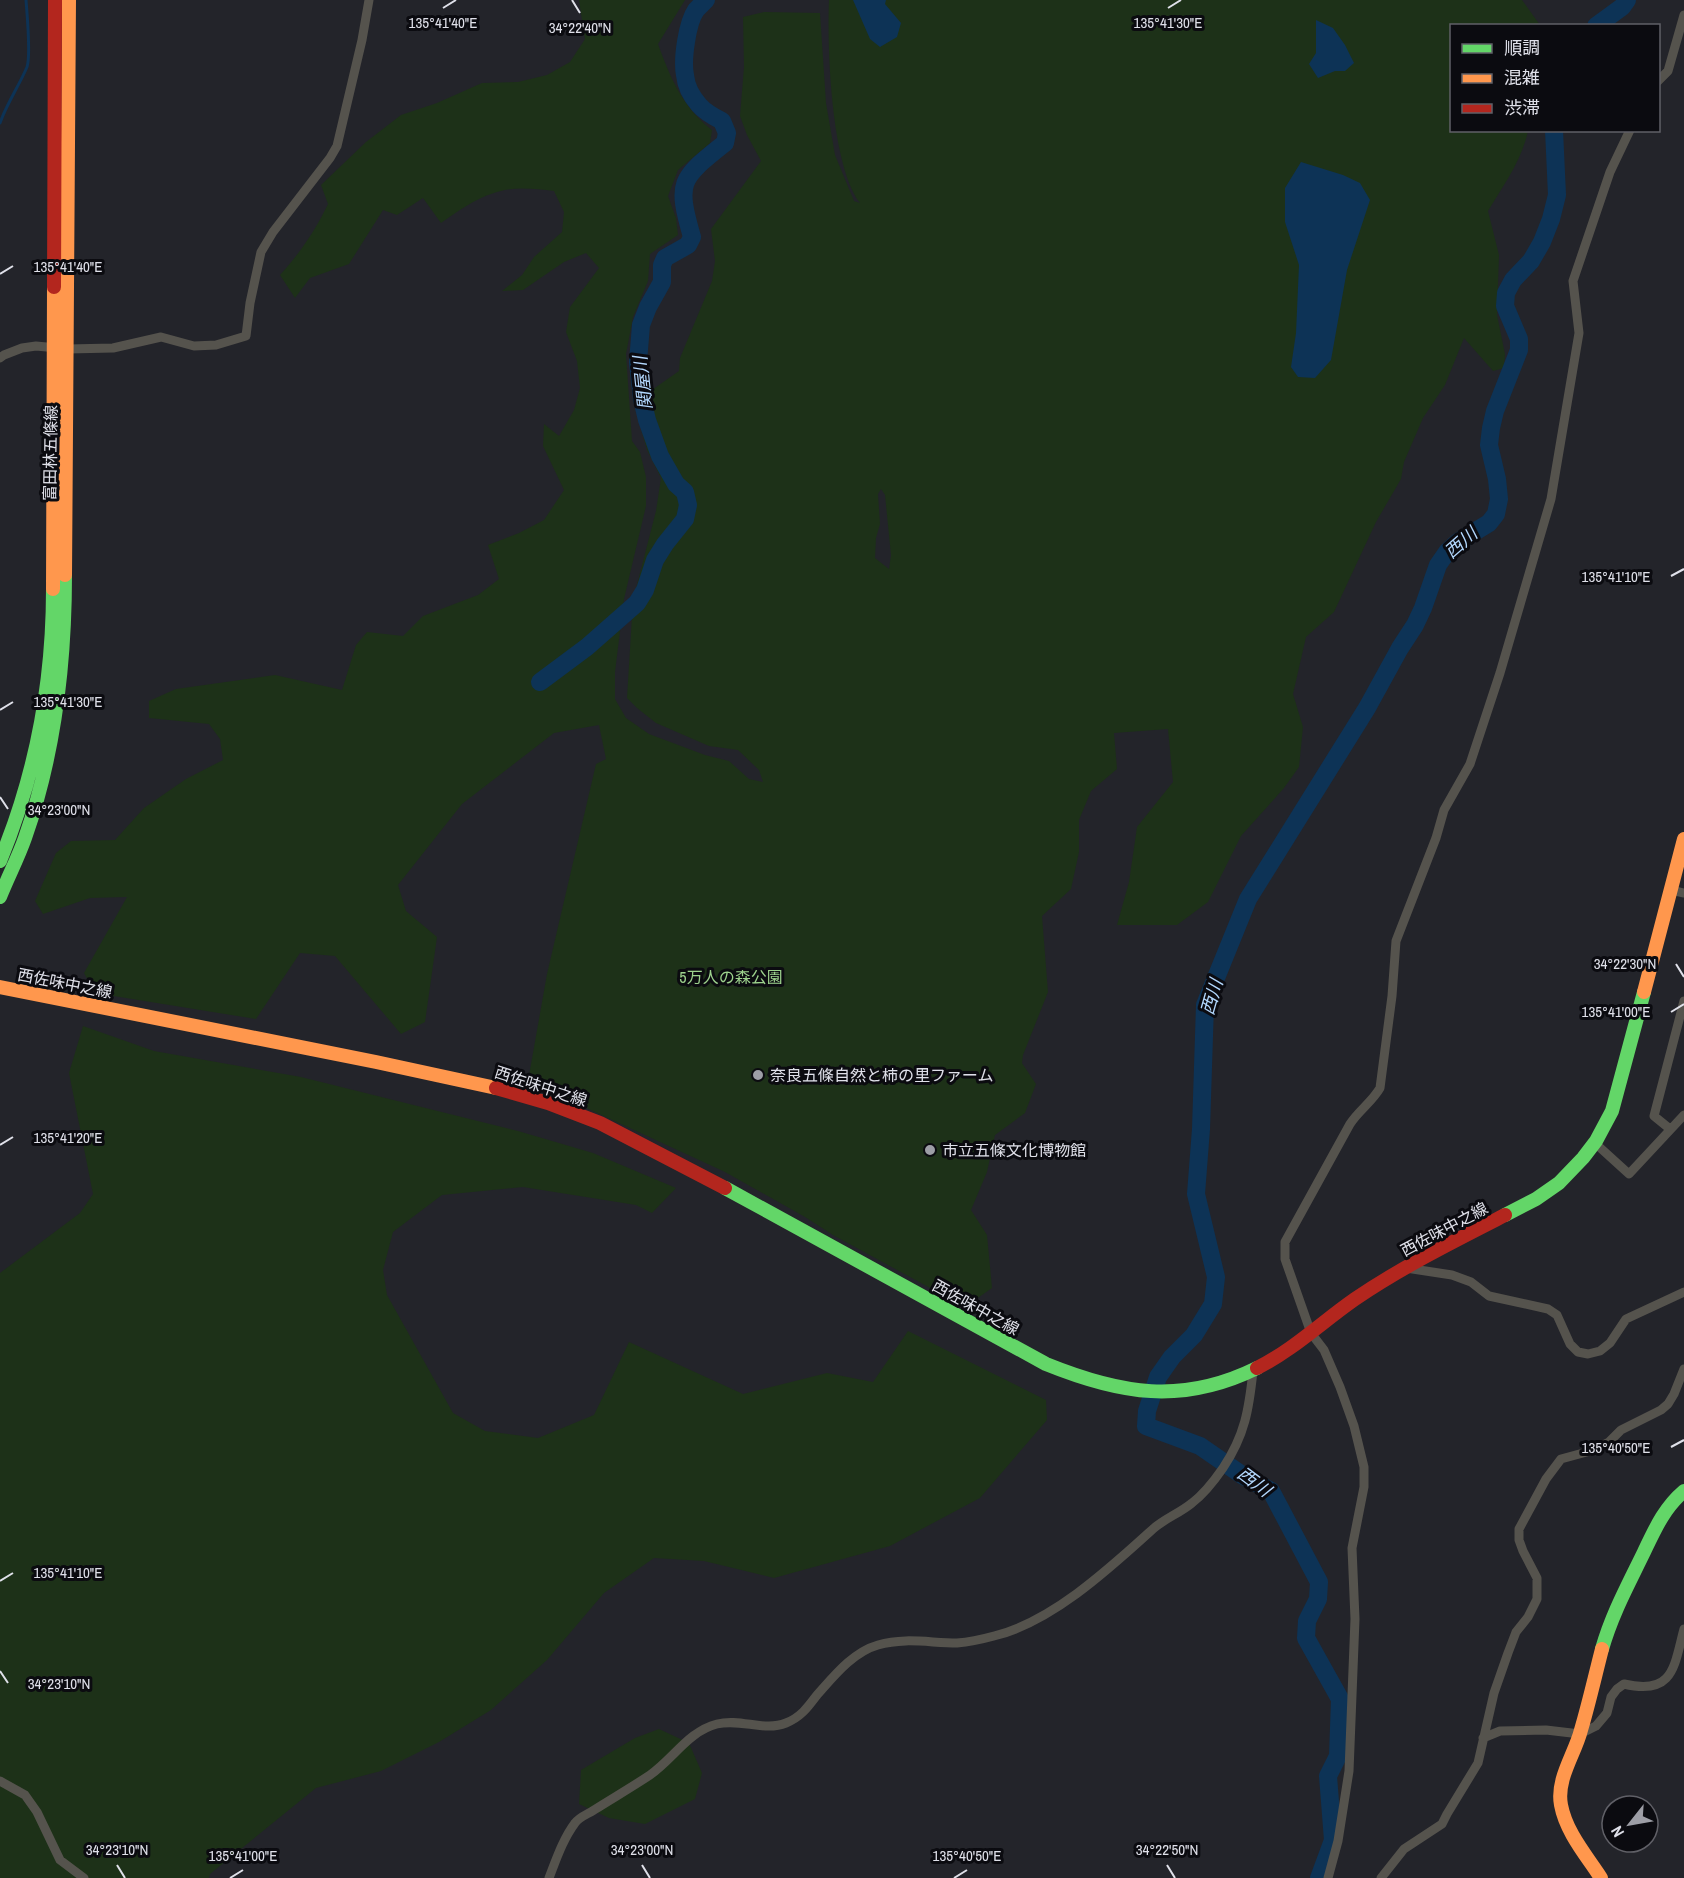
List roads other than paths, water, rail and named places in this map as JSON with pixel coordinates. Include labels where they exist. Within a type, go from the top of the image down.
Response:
[{"type":"main road","name":"富田林五條線","points":[[0,897],[26,838],[43,777],[58,705],[65,627],[55,0]]},
{"type":"main road","name":"富田林五條線","points":[[0,861],[30,777],[50,665],[61,349],[69,0]]},
{"type":"main road","name":"西佐味中之線","points":[[0,987],[494,1087],[548,1102],[600,1123],[698,1173],[1046,1364],[1102,1385],[1163,1394],[1223,1382],[1253,1371],[1311,1333],[1344,1306],[1406,1268],[1532,1202],[1557,1185],[1578,1165],[1596,1144],[1612,1111],[1678,891],[1684,839]]},
{"type":"main road","points":[[1601,1878],[1566,1822],[1560,1792],[1580,1734],[1613,1615],[1665,1511],[1684,1491]]},
{"type":"street","points":[[0,358],[22,348],[36,346],[61,349],[113,348],[161,337],[194,346],[216,345],[246,336],[250,303],[261,252],[273,232],[337,146],[369,0]]},
{"type":"street","points":[[1660,80],[1668,71],[1684,15]]},
{"type":"street","points":[[1328,1878],[1338,1841],[1349,1771],[1355,1619],[1352,1548],[1364,1487],[1364,1467],[1354,1426],[1340,1387],[1324,1350],[1311,1333],[1285,1260],[1285,1242],[1356,1114],[1373,1100],[1380,1088],[1392,996],[1396,941],[1436,838],[1444,810],[1470,764],[1500,673],[1551,499],[1579,333],[1573,281],[1610,172],[1629,132]]},
{"type":"street","points":[[1670,1130],[1654,1116],[1684,1001]]},
{"type":"street","points":[[1596,1144],[1629,1174],[1684,1115]]},
{"type":"street","points":[[1406,1268],[1452,1275],[1471,1282],[1489,1296],[1548,1309],[1557,1315],[1570,1344],[1578,1352],[1588,1354],[1600,1351],[1610,1343],[1626,1319],[1684,1292]]},
{"type":"street","points":[[1381,1878],[1404,1849],[1442,1824],[1478,1763],[1494,1693],[1516,1632],[1538,1599],[1537,1578],[1523,1551],[1519,1540],[1519,1530],[1545,1479],[1561,1459],[1593,1450],[1608,1442],[1621,1430],[1661,1410],[1674,1394],[1684,1369]]},
{"type":"street","points":[[549,1878],[576,1821],[652,1774],[700,1732],[717,1724],[742,1722],[765,1727],[784,1724],[800,1717],[828,1682],[853,1658],[877,1645],[909,1639],[959,1643],[995,1636],[1019,1628],[1090,1584],[1154,1528],[1193,1503],[1224,1467],[1241,1435],[1249,1407],[1253,1371]]},
{"type":"street","points":[[1483,1738],[1500,1731],[1546,1730],[1580,1734],[1596,1726],[1607,1713],[1611,1697],[1624,1684],[1650,1687],[1662,1682],[1671,1674],[1684,1629]]},
{"type":"street","points":[[0,1781],[25,1795],[37,1812],[60,1860],[84,1878]]},
{"type":"water","points":[[853,0],[886,0],[885,4],[901,23],[897,37],[880,47],[870,39]]},
{"type":"water","points":[[1316,20],[1333,28],[1345,45],[1354,63],[1345,71],[1335,71],[1318,78],[1309,64],[1316,53]]},
{"type":"water","points":[[1301,162],[1343,175],[1360,183],[1370,200],[1347,270],[1331,360],[1315,378],[1298,377],[1291,367],[1296,333],[1299,265],[1285,222],[1285,188]]},
{"type":"waterway","points":[[0,123],[27,67],[29,44],[26,0]]},
{"type":"waterway","name":"関屋川","points":[[540,682],[587,647],[637,603],[645,590],[655,560],[685,519],[688,505],[685,492],[676,484],[660,456],[647,420],[638,362],[641,325],[662,282],[662,265],[665,258],[688,245],[692,237],[684,204],[686,182],[699,165],[725,143],[727,133],[722,121],[701,108],[696,102],[690,91],[684,68],[686,42],[693,16],[706,0]]},
{"type":"waterway","name":"西川","points":[[1599,24],[1622,7],[1627,0]]},
{"type":"waterway","name":"西川","points":[[1319,1878],[1333,1840],[1328,1776],[1338,1756],[1340,1699],[1306,1638],[1307,1621],[1318,1599],[1319,1582],[1271,1491],[1242,1475],[1200,1446],[1146,1426],[1147,1411],[1158,1377],[1172,1357],[1194,1335],[1213,1304],[1216,1277],[1196,1194],[1201,1129],[1205,1005],[1248,899],[1367,708],[1415,625],[1438,565],[1458,542],[1489,523],[1496,514],[1499,499],[1489,445],[1491,428],[1495,411],[1519,350],[1519,339],[1505,306],[1506,293],[1513,280],[1531,261],[1551,219],[1557,195],[1554,132]]},
{"type":"place","name":"奈良五條自然と柿の里ファーム","points":[[758,1075]]},
{"type":"place","name":"市立五條文化博物館","points":[[930,1150]]},
{"type":"park label","name":"5万人の森公園","points":[[731,977]]}]
